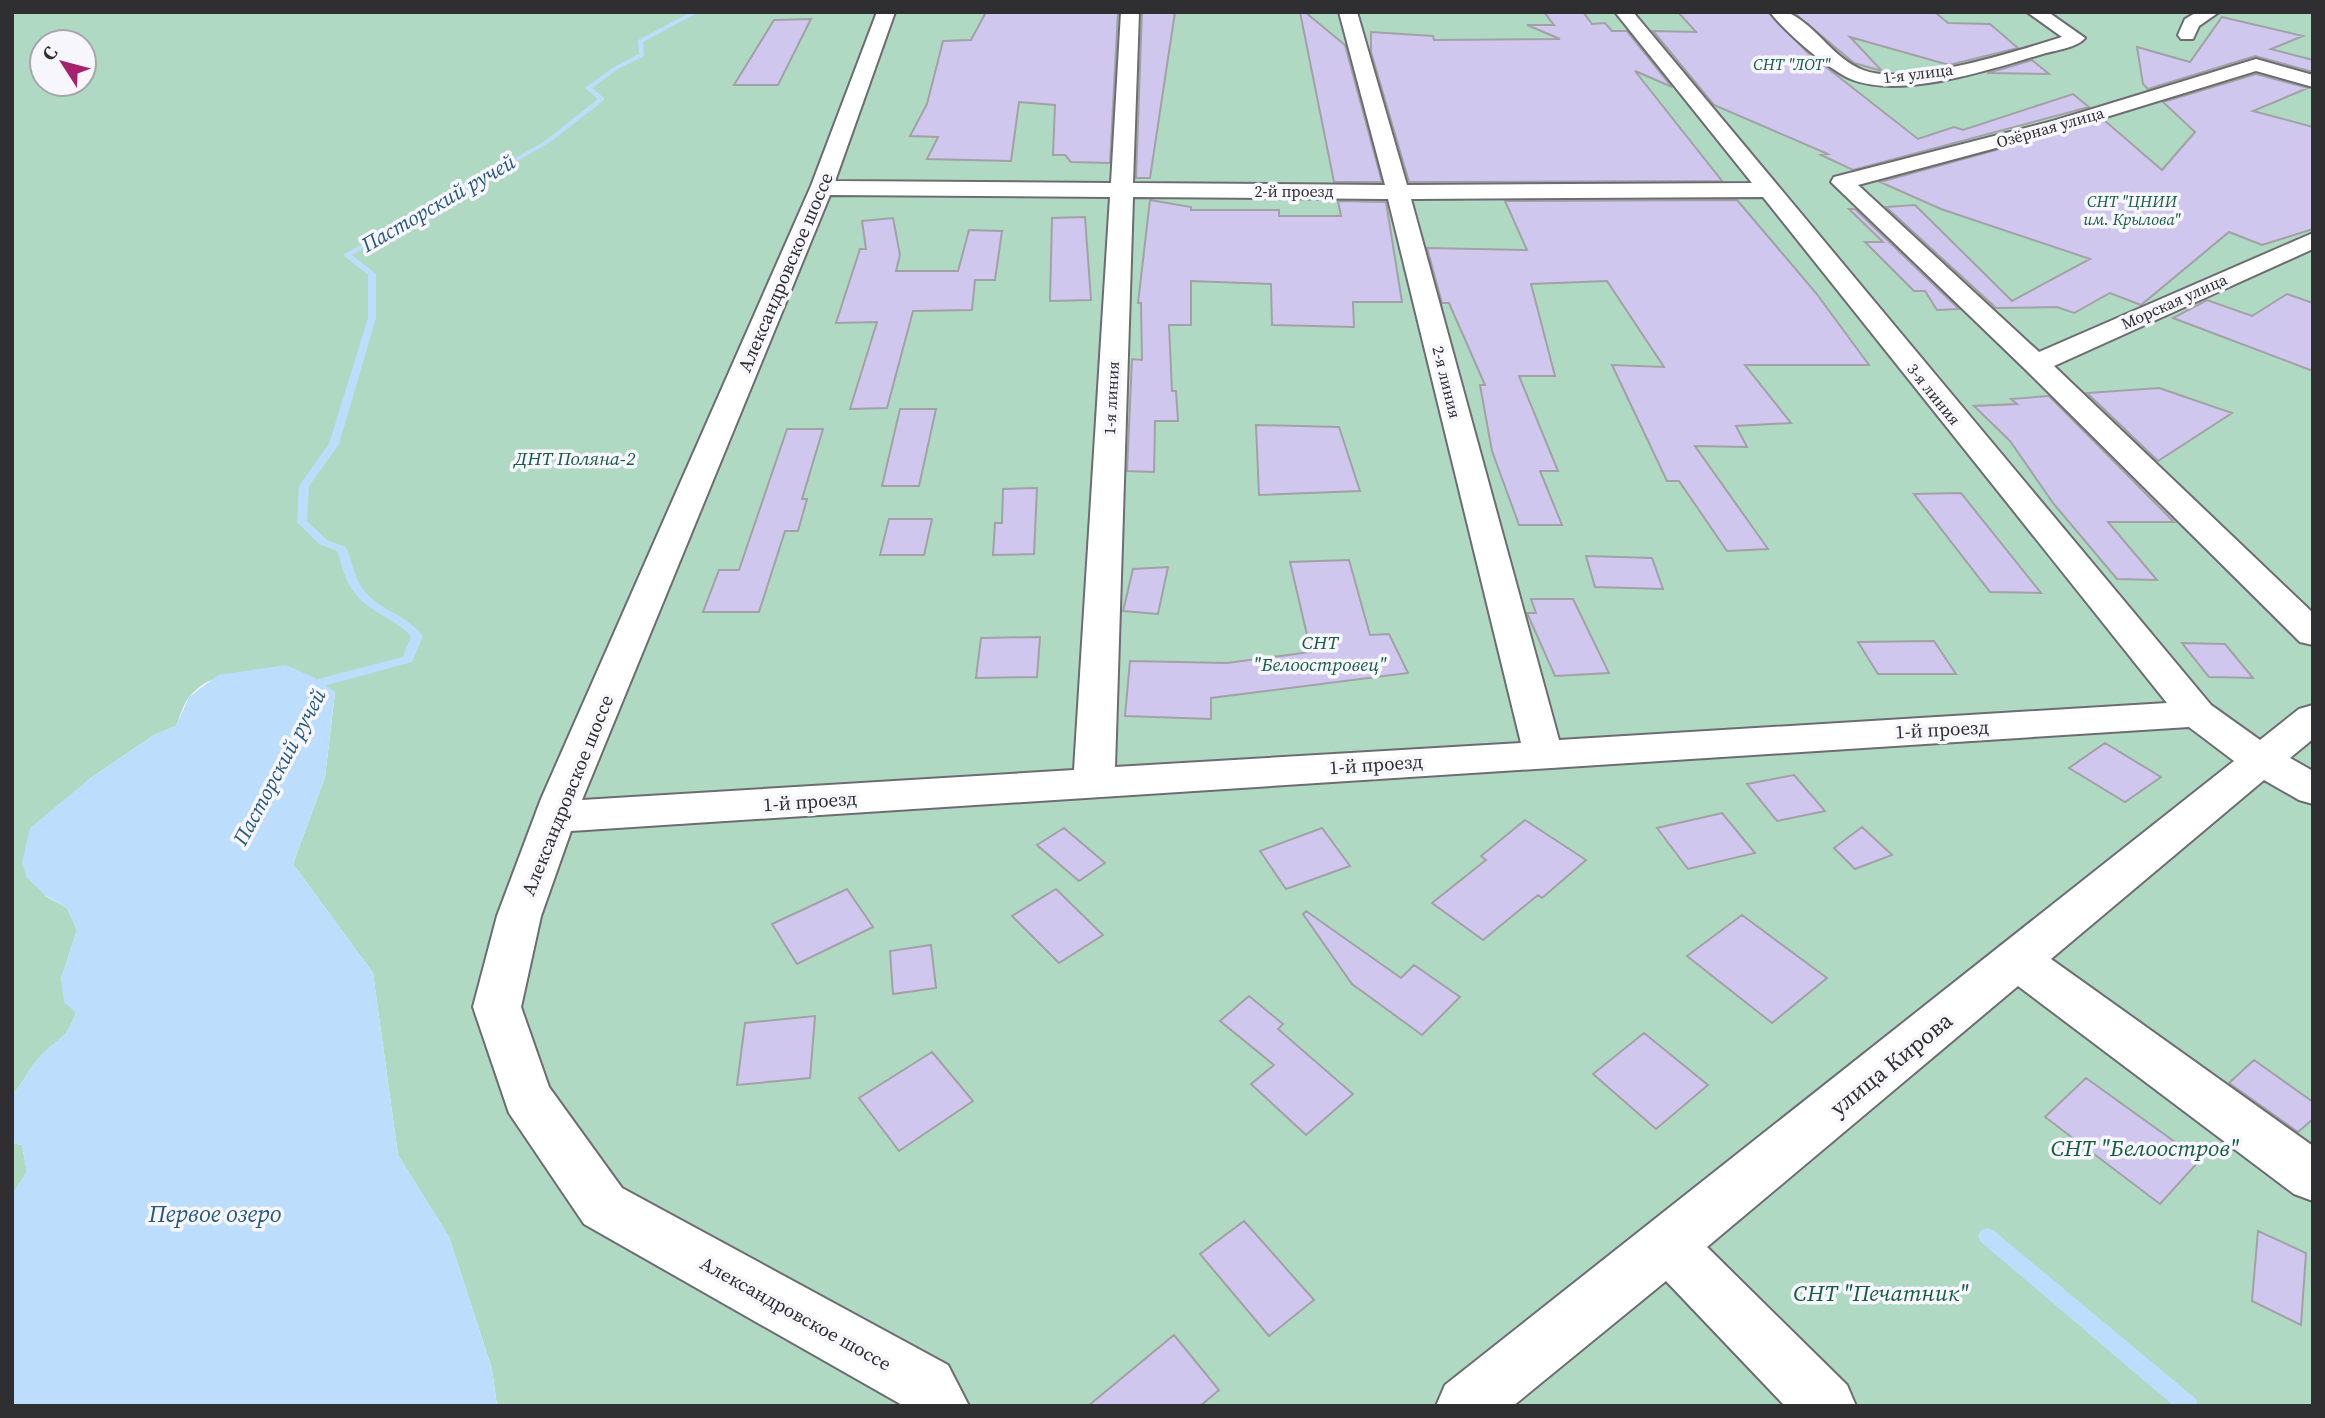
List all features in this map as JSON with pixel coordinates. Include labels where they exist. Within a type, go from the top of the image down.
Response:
[{"type":"street","name":"Александровское шоссе","points":[[886,12],[822,188],[555,817],[519,916],[496,1007],[527,1097],[603,1206],[928,1385],[939,1406]]},
{"type":"street","name":"1-я линия","points":[[1094,783],[1130,12]]},
{"type":"street","name":"2-я линия","points":[[1348,12],[1398,192],[1543,753]]},
{"type":"street","name":"3-я линия","points":[[1623,12],[2197,714],[2259,759],[2313,790]]},
{"type":"street","name":"1-я улица","points":[[1779,12],[1857,75],[1885,79],[1940,73],[2076,38],[2036,12]]},
{"type":"street","points":[[2187,35],[2191,23],[2210,12]]},
{"type":"street","name":"Озёрная улица","points":[[2036,364],[1842,182],[2060,125],[2256,65],[2313,81]]},
{"type":"street","name":"2-й проезд","points":[[822,188],[1398,192],[1767,190]]},
{"type":"street","name":"Морская улица","points":[[2036,364],[2313,240]]},
{"type":"street","points":[[2036,364],[2313,634]]},
{"type":"street","name":"1-й проезд","points":[[555,817],[2197,714]]},
{"type":"street","name":"улица Кирова","points":[[1466,1406],[1668,1245],[2018,960],[2259,759],[2313,718]]},
{"type":"street","points":[[2018,960],[2313,1177]]},
{"type":"street","points":[[1668,1245],[1826,1406]]},
{"type":"green space","points":[[12,12],[2313,12],[2313,1406],[497,1406],[492,1369],[449,1237],[398,1155],[373,973],[293,864],[325,777],[335,693],[259,675],[222,676],[205,683],[190,696],[176,726],[154,735],[88,780],[45,896],[67,908],[77,930],[61,979],[76,1013],[64,1035],[38,1059],[12,1095]]},
{"type":"green space","points":[[12,1143],[22,1145],[27,1172],[12,1195]]},
{"type":"water","name":"Первое озеро","points":[[286,665],[315,678],[335,692],[325,777],[293,864],[373,973],[398,1155],[449,1237],[492,1369],[497,1406],[12,1406],[12,1195],[27,1172],[22,1145],[12,1143],[12,1095],[44,1052],[68,1030],[76,1013],[64,1002],[61,979],[77,930],[67,908],[46,896],[27,878],[22,862],[30,828],[88,780],[154,735],[176,726],[189,697],[218,675]]},
{"type":"building","points":[[986,12],[1118,12],[1110,163],[1071,162],[1065,155],[1053,155],[1055,105],[1019,102],[1011,161],[927,159],[938,137],[910,136],[927,104],[943,41],[971,40]]},
{"type":"building","points":[[1142,12],[1175,12],[1150,178],[1136,178]]},
{"type":"building","points":[[1300,12],[1305,12],[1345,45],[1382,182],[1334,182]]},
{"type":"building","points":[[1544,12],[1583,12],[1592,24],[1605,23],[1612,31],[1627,31],[1672,87],[1635,71],[1722,181],[1409,182],[1371,52],[1371,32],[1433,36],[1434,40],[1560,39],[1527,25],[1554,25]]},
{"type":"building","points":[[1678,12],[1768,12],[1807,52],[1918,139],[1954,127],[1963,130],[2073,94],[2089,107],[1853,170],[1821,155],[1828,154],[1714,105],[1653,31],[1696,32]]},
{"type":"building","points":[[1793,12],[1936,13],[1948,23],[1990,24],[2018,48],[1949,65],[1850,37],[1882,71],[1854,63]]},
{"type":"building","points":[[2222,17],[2303,36],[2271,49],[2313,60],[2313,72],[2255,56],[2148,89],[2143,84],[2137,47],[2190,62]]},
{"type":"building","points":[[811,19],[778,85],[734,85],[774,20]]},
{"type":"building","points":[[2032,60],[2049,74],[1987,73],[2002,69]]},
{"type":"building","points":[[2256,74],[2308,88],[2253,111],[2313,127],[2313,229],[2262,245],[2229,232],[2141,305],[2110,293],[2074,313],[2057,307],[1996,308],[1886,207],[1915,205],[2012,301],[2090,259],[1941,209],[1880,182],[2104,120],[2162,170],[2195,132],[2163,102]]},
{"type":"building","points":[[1150,200],[1191,207],[1191,210],[1279,210],[1279,216],[1341,216],[1338,201],[1386,202],[1402,302],[1353,302],[1354,327],[1272,325],[1271,284],[1191,281],[1191,325],[1169,325],[1172,391],[1176,391],[1178,421],[1155,421],[1154,472],[1127,471],[1132,359],[1142,360],[1141,303],[1138,303]]},
{"type":"building","points":[[1737,200],[1816,293],[1869,365],[1745,365],[1791,423],[1736,426],[1747,447],[1695,446],[1768,549],[1727,551],[1679,481],[1667,481],[1612,365],[1664,367],[1607,281],[1531,284],[1555,376],[1519,376],[1558,471],[1540,471],[1562,525],[1519,525],[1492,451],[1480,385],[1485,385],[1449,303],[1442,303],[1427,248],[1527,250],[1505,201]]},
{"type":"building","points":[[1849,209],[1855,209],[1959,309],[1937,310],[1925,291],[1914,291],[1865,242],[1883,242]]},
{"type":"building","points":[[1085,217],[1091,300],[1050,301],[1052,218]]},
{"type":"building","points":[[893,218],[900,255],[896,271],[958,271],[969,230],[1002,231],[995,280],[975,280],[972,310],[913,311],[887,408],[850,409],[877,322],[836,323],[860,249],[866,249],[862,221]]},
{"type":"building","points":[[2287,294],[2313,303],[2313,371],[2173,318],[2207,300],[2252,316]]},
{"type":"building","points":[[2159,388],[2232,413],[2158,461],[2087,393]]},
{"type":"building","points":[[2049,396],[2174,522],[2108,522],[2157,580],[2117,579],[2053,503],[2010,441],[1974,406],[2017,404],[2011,399]]},
{"type":"building","points":[[900,409],[936,409],[919,486],[882,486]]},
{"type":"building","points":[[1256,425],[1339,427],[1360,491],[1259,495]]},
{"type":"building","points":[[787,429],[823,429],[802,499],[807,499],[798,531],[785,531],[759,612],[703,612],[719,570],[739,570]]},
{"type":"building","points":[[1037,488],[1034,554],[993,555],[995,523],[1002,523],[1003,489]]},
{"type":"building","points":[[1961,493],[2041,593],[1990,592],[1914,494]]},
{"type":"building","points":[[889,519],[932,519],[924,555],[880,555]]},
{"type":"building","points":[[1586,556],[1652,558],[1663,589],[1595,587]]},
{"type":"building","points":[[1349,560],[1370,635],[1389,634],[1408,673],[1211,698],[1211,719],[1125,716],[1130,661],[1227,663],[1311,652],[1290,562]]},
{"type":"building","points":[[1168,567],[1158,614],[1123,611],[1133,569]]},
{"type":"building","points":[[1531,599],[1573,599],[1609,673],[1555,676],[1527,613],[1536,613]]},
{"type":"building","points":[[1040,637],[1037,677],[976,678],[981,638]]},
{"type":"building","points":[[1934,641],[1956,674],[1878,674],[1858,642]]},
{"type":"building","points":[[2182,643],[2225,644],[2253,678],[2209,677]]},
{"type":"building","points":[[2105,743],[2161,777],[2125,802],[2069,768]]},
{"type":"building","points":[[1794,775],[1825,811],[1777,821],[1747,784]]},
{"type":"building","points":[[1722,813],[1755,853],[1688,869],[1657,828]]},
{"type":"building","points":[[1525,820],[1586,860],[1542,898],[1538,895],[1483,940],[1432,903],[1486,860],[1481,856]]},
{"type":"building","points":[[1862,827],[1892,855],[1855,869],[1834,848]]},
{"type":"building","points":[[1064,828],[1105,863],[1079,881],[1037,845]]},
{"type":"building","points":[[1322,828],[1350,866],[1286,889],[1260,851]]},
{"type":"building","points":[[847,889],[873,927],[797,964],[772,924]]},
{"type":"building","points":[[1056,889],[1103,935],[1059,963],[1012,916]]},
{"type":"building","points":[[1306,911],[1401,978],[1414,965],[1460,997],[1422,1035],[1352,984],[1303,914]]},
{"type":"building","points":[[1742,915],[1827,978],[1772,1023],[1687,956]]},
{"type":"building","points":[[931,945],[936,988],[893,994],[890,951]]},
{"type":"building","points":[[1249,996],[1283,1024],[1278,1029],[1353,1094],[1306,1135],[1251,1084],[1274,1065],[1220,1021]]},
{"type":"building","points":[[815,1016],[810,1078],[737,1085],[745,1023]]},
{"type":"building","points":[[1644,1033],[1708,1085],[1656,1129],[1593,1074]]},
{"type":"building","points":[[932,1052],[973,1101],[899,1151],[859,1098]]},
{"type":"building","points":[[2254,1060],[2313,1102],[2313,1119],[2298,1132],[2229,1083]]},
{"type":"building","points":[[2086,1078],[2200,1160],[2160,1204],[2045,1117]]},
{"type":"building","points":[[1244,1221],[1314,1300],[1269,1336],[1200,1254]]},
{"type":"building","points":[[2258,1231],[2306,1253],[2301,1325],[2252,1301]]},
{"type":"building","points":[[1174,1335],[1219,1390],[1200,1406],[1088,1406]]},
{"type":"waterway","name":"Пасторский ручей","points":[[314,697],[322,682],[408,659],[417,636],[403,622],[365,598],[354,583],[342,549],[323,542],[302,522],[304,486],[334,444],[372,318],[372,274],[347,255],[547,142],[602,99],[588,88],[616,68],[642,55],[640,41],[696,12]]},
{"type":"waterway","points":[[1987,1236],[2189,1406]]},
{"type":"park label","name":"СНТ \"ЛОТ\"","points":[[1792,64]]},
{"type":"park label","name":"СНТ \"ЦНИИ им. Крылова\"","points":[[2132,210]]},
{"type":"park label","name":"ДНТ Поляна-2","points":[[575,458]]},
{"type":"park label","name":"СНТ \"Белоостровец\"","points":[[1320,653]]},
{"type":"park label","name":"СНТ \"Белоостров\"","points":[[2145,1148]]},
{"type":"park label","name":"СНТ \"Печатник\"","points":[[1881,1293]]}]
